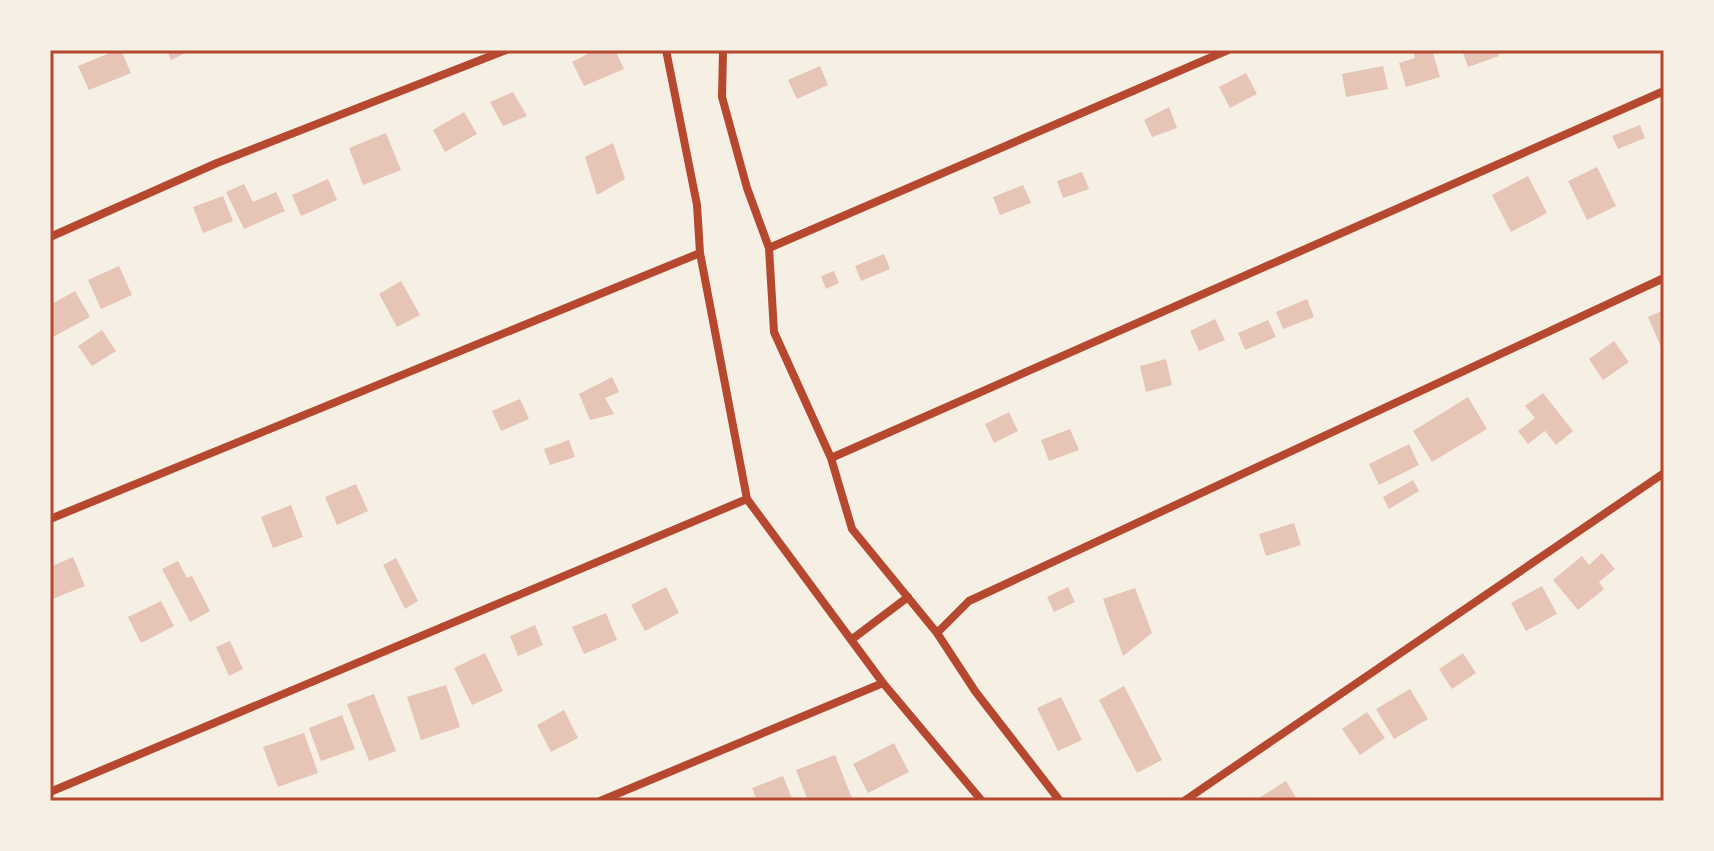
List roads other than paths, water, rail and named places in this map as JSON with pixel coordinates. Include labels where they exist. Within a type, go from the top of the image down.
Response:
[{"type":"street","points":[[50,237],[217,163],[506,50]]},
{"type":"street","points":[[666,50],[697,205],[700,253],[747,499],[883,683],[982,801]]},
{"type":"street","points":[[723,50],[722,97],[747,188],[769,248],[774,332],[831,458],[852,529],[937,633],[975,691],[1060,801]]},
{"type":"street","points":[[769,248],[1228,50]]},
{"type":"street","points":[[831,458],[1664,91]]},
{"type":"street","points":[[50,519],[700,253]]},
{"type":"street","points":[[937,633],[969,601],[1664,278]]},
{"type":"street","points":[[1184,801],[1664,473]]},
{"type":"street","points":[[50,792],[747,499]]},
{"type":"street","points":[[851,640],[908,597]]},
{"type":"street","points":[[600,801],[883,683]]}]
